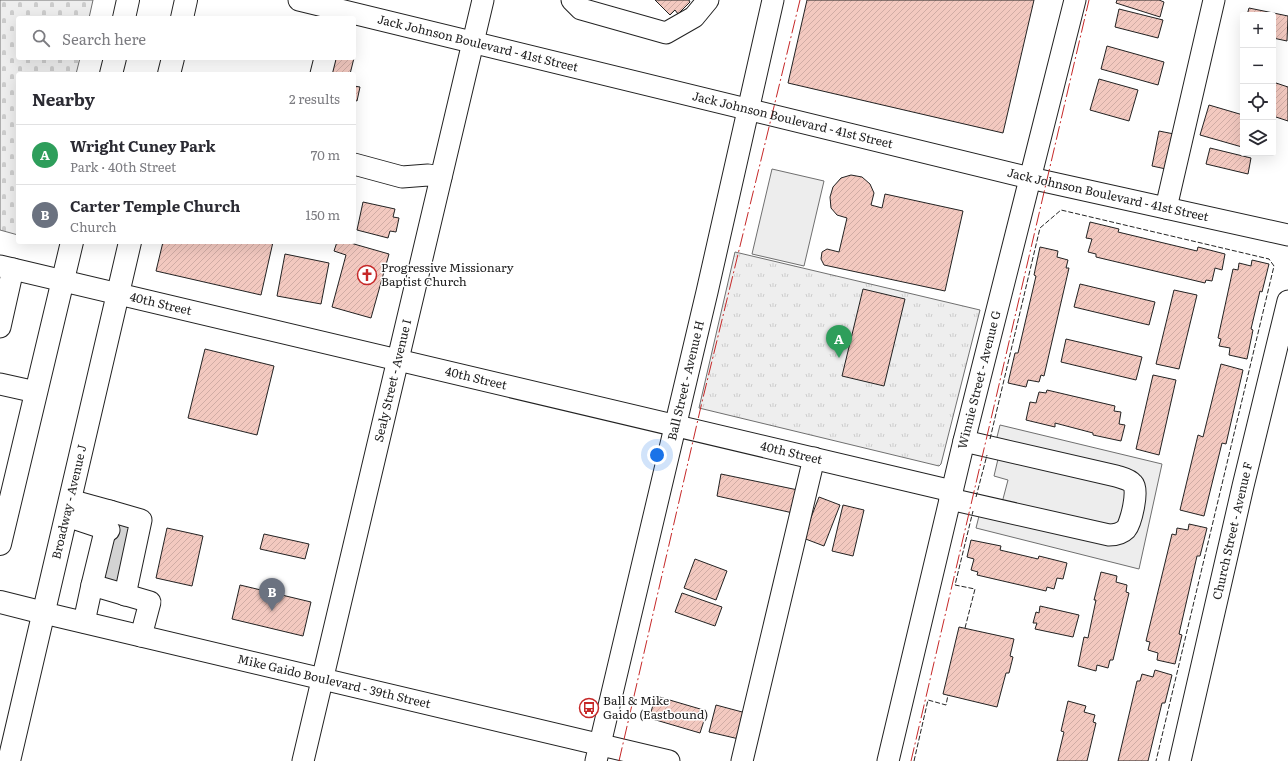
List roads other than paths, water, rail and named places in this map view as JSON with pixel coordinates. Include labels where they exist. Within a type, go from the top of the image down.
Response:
[{"type":"main road","points":[[124,16],[128,0]]},
{"type":"main road","points":[[182,16],[186,0]]},
{"type":"main road","points":[[112,72],[114,60]]},
{"type":"main road","points":[[170,72],[172,60]]},
{"type":"main road","points":[[0,544],[71,244]]},
{"type":"main road","name":"Broadway - Avenue J","points":[[8,761],[130,244]]},
{"type":"main road","name":"Mike Gaido Boulevard - 39th Street","points":[[0,602],[44,613]]},
{"type":"street","name":"Jack Johnson Boulevard - 41st Street","points":[[299,0],[1030,178],[1288,235]]},
{"type":"street","name":"Sealy Street - Avenue I","points":[[303,761],[483,0]]},
{"type":"street","points":[[572,0],[580,9],[666,33],[694,17],[708,0]]},
{"type":"street","name":"Ball Street - Avenue H","points":[[598,753],[773,0]]},
{"type":"street","name":"Winnie Street - Avenue G","points":[[888,761],[964,441],[1075,0]]},
{"type":"street","points":[[1166,208],[1214,0]]},
{"type":"street","points":[[322,72],[324,60]]},
{"type":"street","points":[[356,165],[402,177],[428,175],[441,177]]},
{"type":"street","points":[[0,327],[6,267]]},
{"type":"street","name":"40th Street","points":[[6,267],[814,458],[951,495],[1109,535],[1120,533],[1125,530],[1130,522],[1136,493],[1133,483],[1128,480],[964,441]]},
{"type":"street","name":"Church Street - Avenue F","points":[[1180,761],[1243,486],[1288,301]]},
{"type":"street","points":[[0,384],[36,392]]},
{"type":"street","points":[[742,761],[814,458]]},
{"type":"street","points":[[68,508],[103,548],[129,562],[150,602],[141,636]]},
{"type":"street","points":[[84,622],[103,548],[141,520],[129,562]]},
{"type":"street","name":"Mike Gaido Boulevard - 39th Street","points":[[44,613],[322,679],[598,753],[669,761]]},
{"type":"tunnel","points":[[109,530],[130,537]]},
{"type":"tunnel","points":[[105,549],[127,555]]},
{"type":"tunnel","points":[[101,567],[123,574]]},
{"type":"place","name":"Progressive Missionary Baptist Church","points":[[367,275]]},
{"type":"place","name":"Wright Cuney Park","points":[[839,358]]},
{"type":"place","name":"Carter Temple Church","points":[[272,611]]},
{"type":"place","name":"Ball & Mike Gaido (Eastbound)","points":[[589,708]]}]
